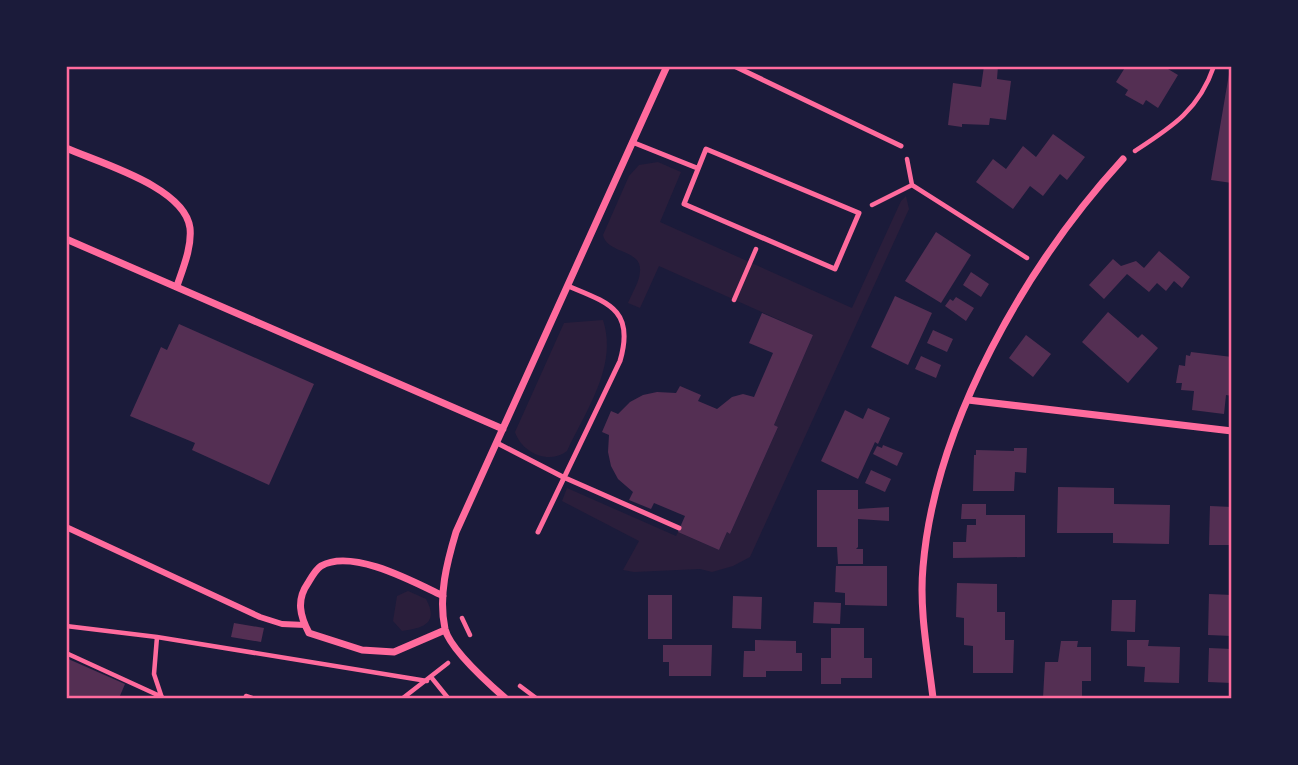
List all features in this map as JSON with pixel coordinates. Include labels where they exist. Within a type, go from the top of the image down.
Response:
[{"type":"street","points":[[505,698],[460,653],[445,631],[443,596],[446,565],[456,532],[667,66]]},
{"type":"street","points":[[66,148],[157,187],[184,212],[190,227],[189,247],[177,286]]},
{"type":"street","points":[[933,698],[923,617],[923,568],[936,492],[950,444],[984,360],[1040,267],[1093,191],[1123,159]]},
{"type":"street","points":[[66,239],[503,429]]},
{"type":"street","points":[[968,400],[1231,431]]},
{"type":"street","points":[[66,527],[260,617],[282,624],[305,625]]},
{"type":"street","points":[[443,596],[405,578],[368,565],[340,560],[320,567],[307,584],[300,600],[301,617],[309,633],[362,650],[394,652],[445,631]]},
{"type":"lane","points":[[733,66],[901,146]]},
{"type":"lane","points":[[632,142],[698,168]]},
{"type":"lane","points":[[706,149],[859,213],[835,269],[684,204],[698,168],[706,149]]},
{"type":"lane","points":[[538,532],[620,361],[625,334],[618,314],[608,305],[568,286]]},
{"type":"lane","points":[[497,443],[563,477],[680,528]]},
{"type":"path","points":[[1123,159],[1175,126],[1202,96],[1214,67]]},
{"type":"path","points":[[901,146],[910,165],[912,185]]},
{"type":"path","points":[[859,213],[912,185]]},
{"type":"path","points":[[912,185],[1040,267]]},
{"type":"path","points":[[734,300],[760,238]]},
{"type":"path","points":[[461,616],[474,643]]},
{"type":"path","points":[[66,626],[157,637],[429,679],[448,698]]},
{"type":"path","points":[[157,637],[154,674],[162,698]]},
{"type":"path","points":[[66,653],[162,698]]},
{"type":"path","points":[[403,698],[452,660]]},
{"type":"path","points":[[514,681],[536,698]]},
{"type":"path","points":[[246,696],[252,698]]},
{"type":"shaded area","points":[[658,162],[681,172],[660,222],[852,308],[901,201],[906,196],[909,209],[750,557],[733,566],[712,572],[700,569],[634,572],[623,570],[639,541],[562,501],[567,488],[676,536],[678,532],[719,550],[727,532],[730,534],[778,427],[774,425],[813,335],[659,266],[640,308],[628,303],[639,279],[639,264],[630,255],[611,246],[603,235],[629,176],[639,165]]},
{"type":"shaded area","points":[[603,320],[607,337],[606,354],[591,404],[567,451],[552,457],[537,455],[524,446],[515,432],[564,323]]},
{"type":"shaded area","points":[[408,591],[426,599],[431,614],[423,626],[402,631],[393,621],[397,596]]},
{"type":"building","points":[[984,66],[998,66],[997,79],[1011,81],[1006,120],[990,118],[989,125],[948,125],[953,83],[981,87]]},
{"type":"building","points":[[1126,66],[1163,66],[1178,75],[1158,108],[1146,100],[1143,105],[1125,95],[1128,90],[1116,82]]},
{"type":"building","points":[[1232,68],[1232,183],[1211,180]]},
{"type":"building","points":[[1053,134],[1085,157],[1067,180],[1060,174],[1043,196],[1030,186],[1013,209],[976,182],[993,159],[1006,169],[1023,146],[1036,157]]},
{"type":"building","points":[[936,232],[971,255],[941,303],[905,281]]},
{"type":"building","points":[[1159,251],[1190,277],[1182,288],[1174,281],[1166,291],[1157,283],[1149,292],[1127,274],[1104,299],[1089,285],[1113,259],[1121,266],[1136,261],[1144,268]]},
{"type":"building","points":[[971,272],[989,284],[981,297],[963,285]]},
{"type":"building","points":[[895,296],[932,313],[908,365],[871,347]]},
{"type":"building","points":[[956,297],[974,308],[966,321],[945,306],[950,299],[953,301]]},
{"type":"building","points":[[1108,312],[1138,338],[1142,334],[1158,348],[1128,383],[1082,342]]},
{"type":"building","points":[[762,313],[813,335],[774,425],[778,427],[730,534],[727,532],[719,550],[678,532],[685,516],[654,503],[651,509],[629,500],[633,492],[618,479],[611,466],[609,435],[602,432],[611,411],[618,414],[630,402],[643,395],[657,392],[676,393],[680,386],[701,395],[698,401],[717,409],[732,397],[743,394],[754,397],[773,353],[749,343]]},
{"type":"building","points":[[179,324],[314,384],[269,485],[192,450],[195,443],[130,416],[161,347],[167,350]]},
{"type":"building","points":[[933,330],[953,339],[947,352],[927,343]]},
{"type":"building","points":[[1026,335],[1051,354],[1033,377],[1009,358]]},
{"type":"building","points":[[1191,352],[1232,357],[1232,396],[1226,395],[1224,414],[1192,410],[1194,391],[1181,390],[1182,383],[1176,383],[1179,365],[1185,366],[1186,355],[1190,356]]},
{"type":"building","points":[[921,356],[941,365],[936,378],[915,369]]},
{"type":"building","points":[[868,408],[890,418],[878,444],[875,442],[858,479],[821,461],[845,410],[863,419]]},
{"type":"building","points":[[883,445],[903,453],[897,466],[873,454],[877,446],[882,448]]},
{"type":"building","points":[[1014,448],[1027,448],[1026,473],[1015,472],[1014,491],[973,491],[976,450],[1014,451]]},
{"type":"building","points":[[871,470],[891,479],[885,492],[865,483]]},
{"type":"building","points":[[1058,487],[1114,488],[1114,504],[1170,505],[1169,544],[1113,543],[1113,533],[1057,533]]},
{"type":"building","points":[[817,490],[858,490],[858,509],[889,507],[889,521],[858,519],[856,549],[863,549],[863,564],[838,564],[837,547],[817,547]]},
{"type":"building","points":[[962,504],[986,504],[986,515],[1025,515],[1025,557],[953,558],[953,542],[966,542],[967,525],[976,525],[976,519],[961,519]]},
{"type":"building","points":[[1210,506],[1232,507],[1232,545],[1209,545]]},
{"type":"building","points":[[836,566],[887,566],[887,606],[845,605],[845,593],[835,592]]},
{"type":"building","points":[[957,583],[997,584],[997,612],[1005,612],[1005,640],[1014,640],[1013,673],[973,673],[973,646],[964,645],[964,618],[956,617]]},
{"type":"building","points":[[1209,594],[1232,595],[1232,636],[1208,635]]},
{"type":"building","points":[[648,595],[672,595],[672,639],[648,639]]},
{"type":"building","points":[[733,596],[762,597],[761,629],[732,628]]},
{"type":"building","points":[[1112,600],[1136,600],[1135,632],[1111,631]]},
{"type":"building","points":[[814,602],[841,603],[840,624],[813,623]]},
{"type":"building","points":[[234,623],[264,628],[261,642],[231,637]]},
{"type":"building","points":[[831,628],[864,628],[864,658],[872,658],[872,678],[841,678],[841,684],[821,684],[821,658],[831,658]]},
{"type":"building","points":[[755,640],[796,641],[796,653],[802,653],[802,671],[766,671],[766,677],[743,677],[744,651],[755,651]]},
{"type":"building","points":[[1127,640],[1149,640],[1148,646],[1180,647],[1179,683],[1144,682],[1145,667],[1127,666]]},
{"type":"building","points":[[1061,641],[1078,641],[1077,647],[1091,647],[1091,681],[1082,681],[1082,698],[1043,698],[1045,662],[1058,662]]},
{"type":"building","points":[[663,645],[712,645],[711,676],[669,676],[669,662],[663,662]]},
{"type":"building","points":[[1209,648],[1232,649],[1232,683],[1208,682]]},
{"type":"building","points":[[66,658],[125,684],[119,698],[66,698]]}]
